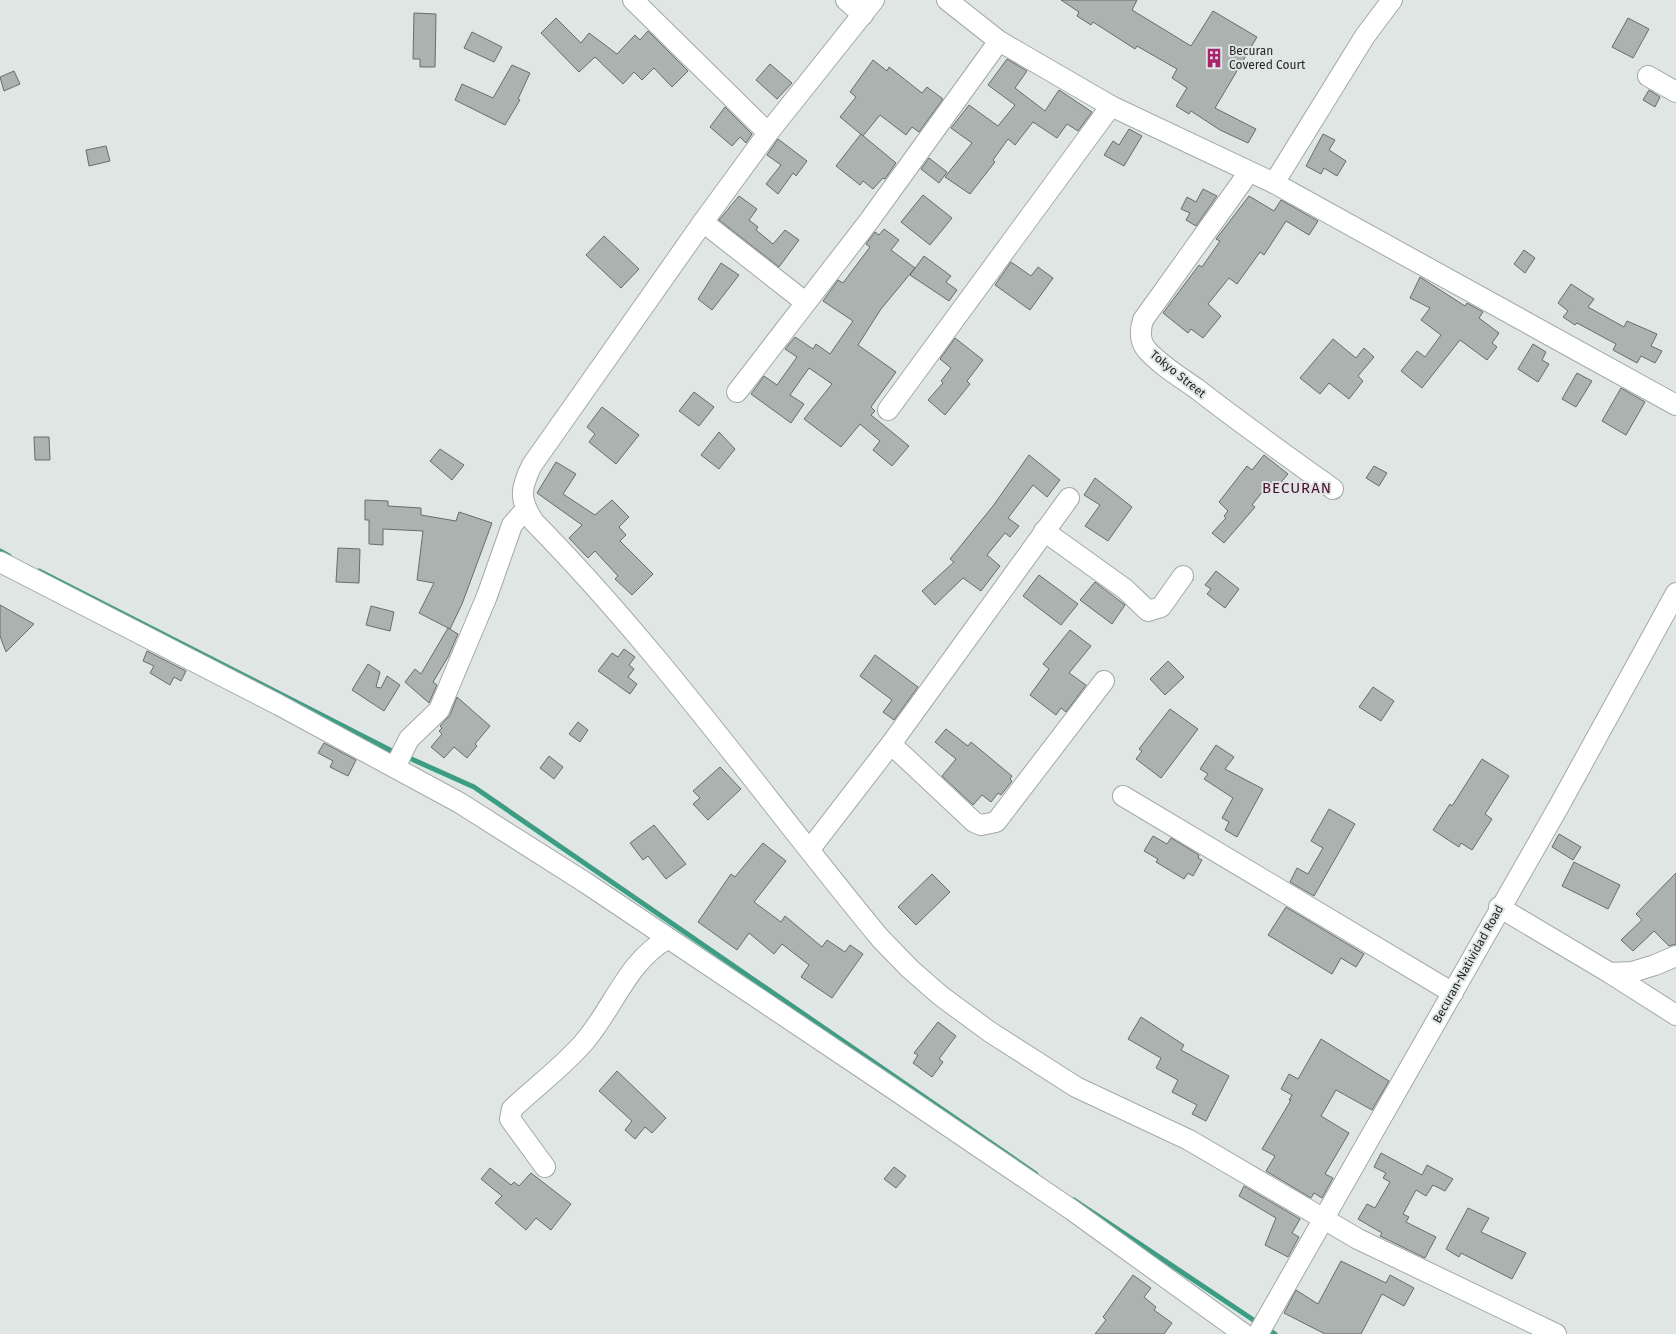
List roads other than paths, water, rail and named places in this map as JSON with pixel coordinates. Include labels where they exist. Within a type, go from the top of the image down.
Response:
[{"type":"street","points":[[633,0],[768,133]]},
{"type":"street","points":[[846,0],[868,8],[768,133],[703,222],[532,466],[523,484],[522,495],[526,509],[534,522],[604,595],[696,703],[880,938],[910,969],[941,996],[990,1032],[1076,1087],[1189,1140],[1324,1217],[1358,1239],[1556,1334]]},
{"type":"street","points":[[947,0],[999,41],[1111,106],[1274,183],[1676,405]]},
{"type":"street","points":[[1274,183],[1365,36],[1392,0]]},
{"type":"street","points":[[737,392],[869,221],[999,41]]},
{"type":"street","points":[[1648,76],[1676,92]]},
{"type":"street","points":[[888,410],[1111,106]]},
{"type":"street","name":"Tokyo Street","points":[[1249,172],[1144,320],[1140,330],[1141,340],[1146,348],[1159,360],[1240,422],[1333,489]]},
{"type":"street","points":[[703,222],[805,302]]},
{"type":"street","points":[[810,849],[891,744],[1044,531],[1070,498]]},
{"type":"street","points":[[395,767],[409,738],[439,710],[487,596],[512,525],[526,509]]},
{"type":"street","points":[[1044,531],[1125,589],[1148,611],[1161,607],[1183,576]]},
{"type":"street","points":[[0,562],[395,767],[460,803],[586,883],[1072,1210],[1257,1329]]},
{"type":"street","name":"Becuran-Natividad Road","points":[[1257,1329],[1453,993],[1499,907],[1559,806],[1676,593]]},
{"type":"street","points":[[891,744],[974,822],[988,825],[996,822],[1104,681]]},
{"type":"street","points":[[1123,796],[1453,993]]},
{"type":"street","points":[[1499,907],[1676,1015]]},
{"type":"street","points":[[545,1167],[510,1119],[512,1109],[583,1044],[601,1022],[645,954],[667,938]]},
{"type":"street","points":[[1610,973],[1632,972],[1676,956]]},
{"type":"waterway","points":[[0,551],[9,556]]},
{"type":"waterway","points":[[39,571],[392,751]]},
{"type":"waterway","points":[[407,757],[474,787],[1036,1174]]},
{"type":"waterway","points":[[1074,1200],[1258,1323]]},
{"type":"waterway","points":[[1265,1327],[1275,1334]]},
{"type":"place","name":"Becuran Covered Court","points":[[1214,58]]},
{"type":"district","name":"BECURAN","points":[[1297,488]]}]
